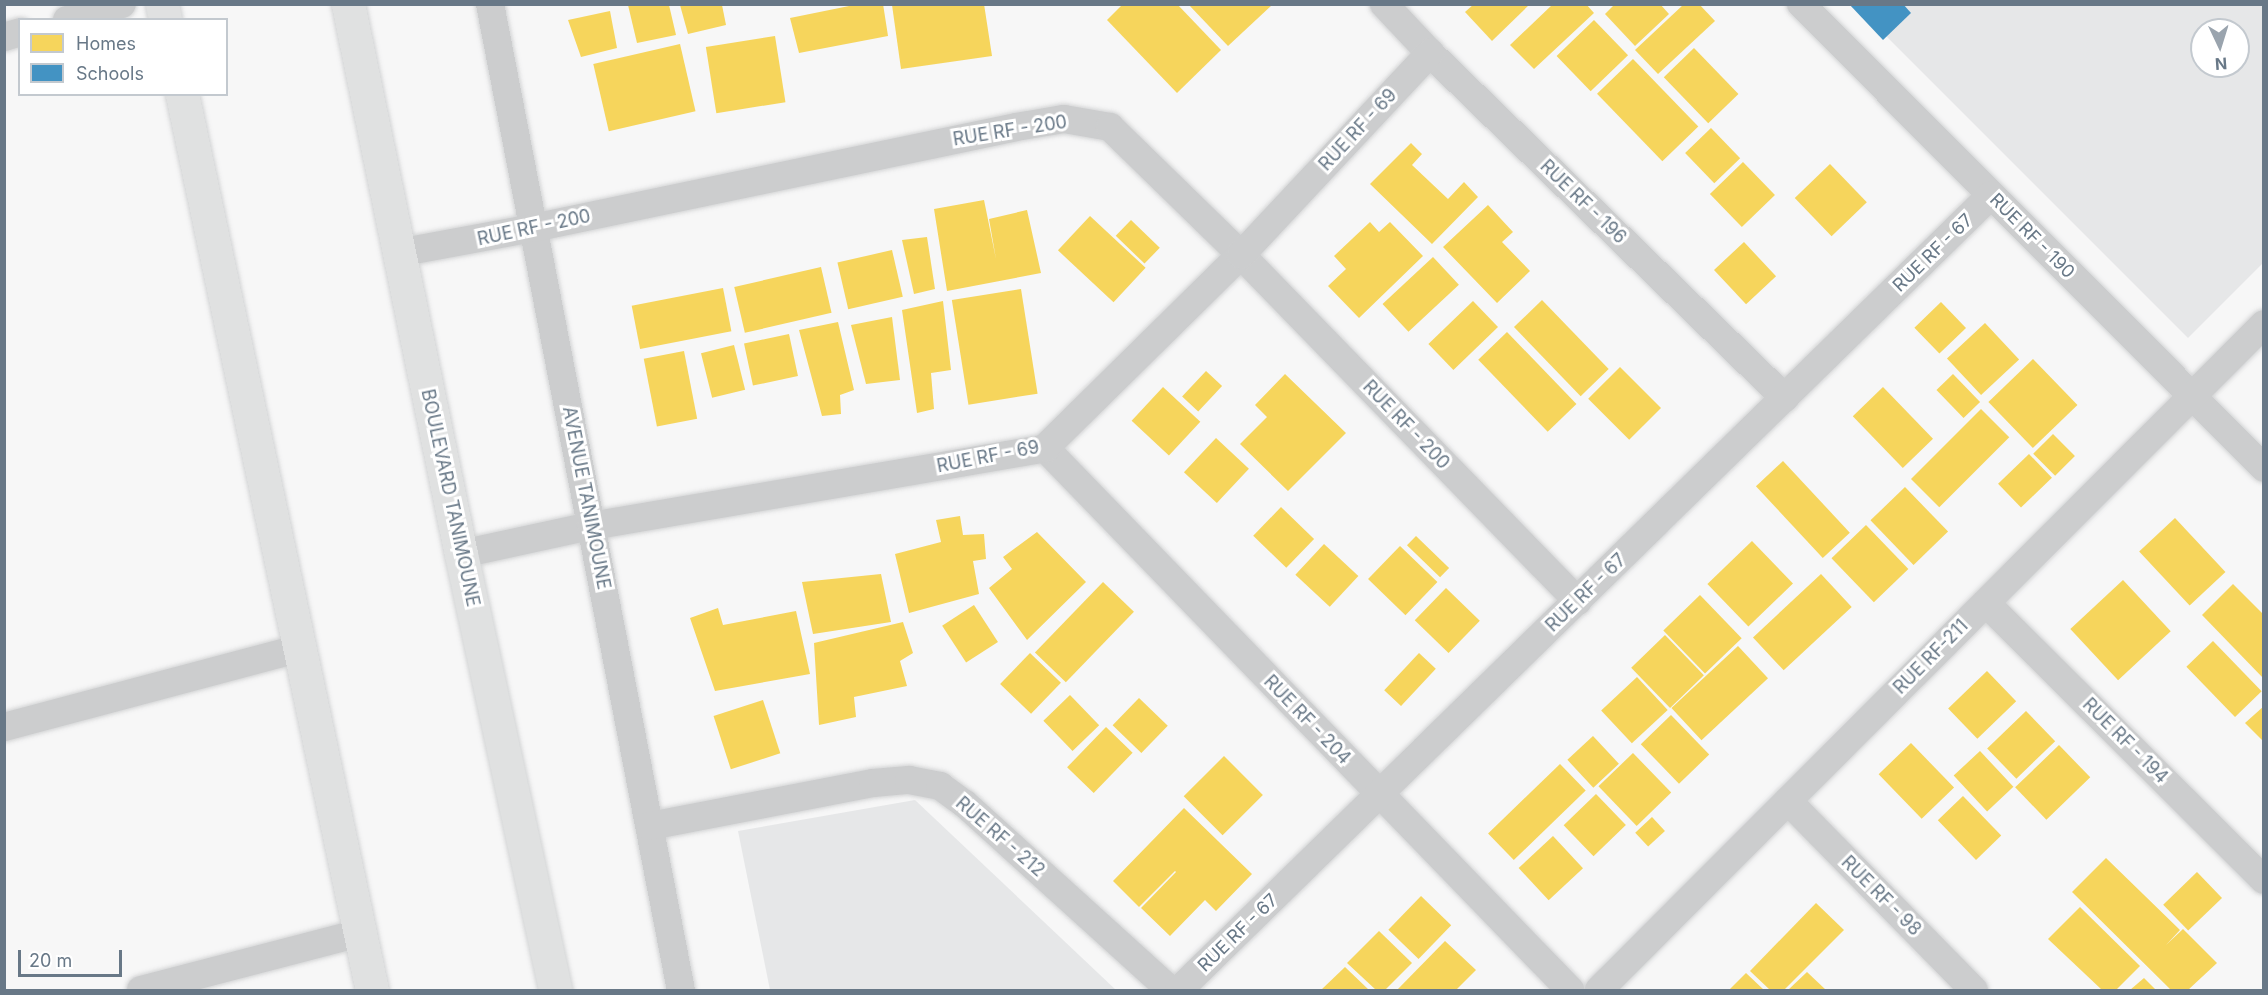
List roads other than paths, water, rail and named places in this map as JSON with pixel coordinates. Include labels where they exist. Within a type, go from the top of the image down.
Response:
[{"type":"main road","name":"BOULEVARD TANIMOUNE","points":[[348,4],[461,554],[555,990]]},
{"type":"main road","points":[[182,96],[372,990]]},
{"type":"street","points":[[74,18],[122,4]]},
{"type":"street","name":"AVENUE TANIMOUNE","points":[[490,4],[681,990]]},
{"type":"street","name":"RUE RF - 196","points":[[1384,4],[1430,53],[1785,398]]},
{"type":"street","name":"RUE RF - 190","points":[[1801,4],[2264,468]]},
{"type":"street","name":"RUE RF - 69","points":[[461,554],[591,525],[1045,448],[1241,255],[1430,53]]},
{"type":"street","name":"RUE RF - 200","points":[[399,256],[414,250],[533,228],[1064,118],[1110,127],[1241,255],[1578,601]]},
{"type":"street","name":"RUE RF - 67","points":[[1179,990],[1991,195]]},
{"type":"street","name":"RUE RF-211","points":[[1599,990],[2264,324]]},
{"type":"street","name":"RUE RF - 204","points":[[1045,448],[1570,990]]},
{"type":"street","name":"RUE RF - 194","points":[[1986,603],[2264,880]]},
{"type":"street","points":[[4,728],[301,648]]},
{"type":"street","name":"RUE RF - 212","points":[[650,826],[873,783],[909,780],[940,786],[965,804],[1170,990]]},
{"type":"street","name":"RUE RF - 98","points":[[1788,801],[1974,990]]},
{"type":"street","points":[[141,990],[360,933]]}]
